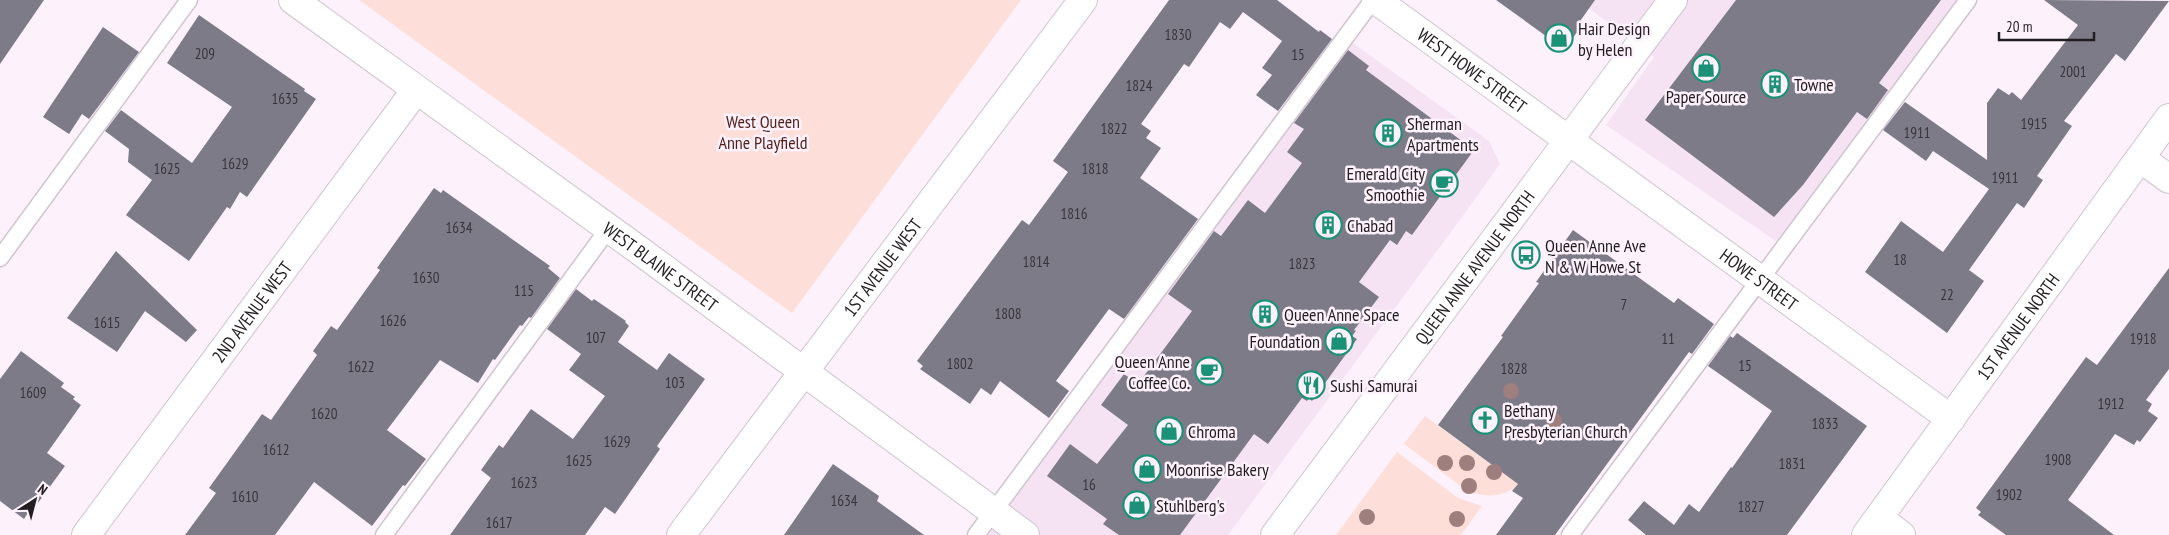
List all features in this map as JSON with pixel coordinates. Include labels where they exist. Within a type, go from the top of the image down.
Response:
[{"type":"street","name":"WEST BLAINE STREET","points":[[293,0],[609,228],[1025,535]]},
{"type":"street","name":"1ST AVENUE WEST","points":[[681,535],[803,370],[1083,0]]},
{"type":"street","name":"WEST HOWE STREET","points":[[1374,0],[1568,139]]},
{"type":"street","name":"QUEEN ANNE AVENUE NORTH","points":[[1275,535],[1673,0]]},
{"type":"street","name":"2ND AVENUE WEST","points":[[86,535],[416,90]]},
{"type":"street","name":"1ST AVENUE NORTH","points":[[1872,526],[2169,118]]},
{"type":"street","name":"HOWE STREET","points":[[1568,139],[1951,419]]},
{"type":"street","points":[[2140,158],[2169,179]]},
{"type":"street","points":[[1872,526],[1901,535]]},
{"type":"lane","points":[[0,258],[189,0]]},
{"type":"lane","points":[[976,535],[1374,0]]},
{"type":"lane","points":[[1570,535],[1968,0]]},
{"type":"lane","points":[[384,535],[609,228]]},
{"type":"shaded area","name":"Towne","points":[[1578,0],[1957,0],[1780,244],[1606,125],[1654,57]]},
{"type":"shaded area","points":[[1350,41],[1489,141],[1500,164],[1462,217],[1228,535],[988,535]]},
{"type":"green space","name":"West Queen Anne Playfield","points":[[359,0],[1021,0],[792,313]]},
{"type":"green space","points":[[1425,416],[1518,484],[1507,492],[1493,495],[1472,493],[1466,490],[1404,444]]},
{"type":"green space","points":[[1397,452],[1458,498],[1482,506],[1461,535],[1336,535]]},
{"type":"building","points":[[0,0],[44,0],[0,64]]},
{"type":"building","points":[[1169,0],[1277,0],[1319,32],[1320,30],[1332,39],[1278,111],[1256,95],[1272,75],[1262,68],[1282,41],[1243,12],[1230,29],[1220,22],[1189,67],[1184,64],[1141,124],[1151,131],[1146,138],[1161,148],[1140,178],[1198,219],[1124,319],[1109,309],[1056,381],[1069,391],[1049,418],[1000,381],[991,395],[981,388],[970,404],[920,369],[923,366],[917,361],[1022,220],[1029,225],[1068,172],[1053,161]]},
{"type":"building","points":[[1496,0],[1595,0],[1578,24],[1582,26],[1564,49]]},
{"type":"building","name":"Towne","points":[[1736,0],[1941,0],[1879,83],[1888,90],[1867,119],[1857,112],[1803,185],[1774,217],[1645,120]]},
{"type":"building","points":[[2044,0],[2169,1],[2125,61],[2116,54],[2064,121],[2072,126],[2037,176],[2043,180],[2024,208],[2017,203],[1969,270],[1984,281],[1947,333],[1865,272],[1901,221],[1943,252],[1989,189],[1933,151],[1926,161],[1883,130],[1905,102],[1987,160],[1987,103],[1998,88],[2009,95],[2012,92],[2021,100],[2078,25]]},
{"type":"building","points":[[199,15],[305,89],[304,91],[316,99],[247,197],[240,192],[230,209],[227,207],[189,261],[126,215],[152,180],[128,162],[129,149],[105,131],[121,110],[192,163],[232,107],[167,63]]},
{"type":"building","points":[[103,27],[139,52],[89,119],[82,114],[69,134],[43,117]]},
{"type":"building","points":[[1348,50],[1369,66],[1366,70],[1474,150],[1412,235],[1406,231],[1397,245],[1390,240],[1359,282],[1379,297],[1354,330],[1356,331],[1352,336],[1357,339],[1312,401],[1309,398],[1307,401],[1302,398],[1268,444],[1254,434],[1180,535],[1119,535],[1103,524],[1107,519],[1047,476],[1070,444],[1097,464],[1128,425],[1101,405],[1124,374],[1138,384],[1192,311],[1168,294],[1214,231],[1221,236],[1248,200],[1265,213],[1302,163],[1287,152],[1304,129],[1294,123]]},
{"type":"building","points":[[434,188],[441,193],[443,190],[550,266],[548,268],[560,278],[531,318],[529,317],[522,326],[520,325],[495,360],[493,359],[478,383],[440,360],[387,430],[426,459],[405,486],[403,485],[372,526],[314,482],[275,535],[185,535],[216,493],[209,488],[262,414],[271,420],[317,355],[313,351],[331,326],[337,330],[380,270],[377,268]]},
{"type":"building","name":"Bethany Presbyterian Church","points":[[1573,230],[1674,303],[1678,298],[1714,324],[1692,354],[1689,352],[1555,535],[1496,535],[1523,498],[1512,491],[1518,484],[1438,425],[1503,337],[1501,336],[1539,283],[1536,282]]},
{"type":"building","points":[[116,251],[197,330],[186,342],[145,311],[117,352],[67,318]]},
{"type":"building","points":[[2169,268],[2169,369],[2146,400],[2152,404],[2148,411],[2158,418],[2140,442],[2137,440],[2134,445],[2115,434],[2068,500],[2114,535],[2006,535],[1978,515],[1981,512],[1976,508],[2086,357],[2097,365]]},
{"type":"building","points":[[576,289],[626,321],[629,326],[618,342],[657,370],[669,353],[705,379],[657,446],[660,449],[615,514],[605,507],[585,535],[450,535],[491,478],[481,470],[499,445],[503,448],[531,409],[573,439],[605,396],[569,370],[581,354],[547,329]]},
{"type":"building","points":[[1737,333],[1867,426],[1787,535],[1646,535],[1628,520],[1644,501],[1674,525],[1689,504],[1699,512],[1772,411],[1708,366],[1730,336],[1733,338]]},
{"type":"building","points":[[21,351],[64,383],[61,387],[75,397],[73,399],[81,405],[47,453],[65,466],[24,519],[0,501],[0,379]]},
{"type":"building","points":[[833,464],[879,496],[877,501],[924,535],[784,535]]},
{"type":"place","name":"Hair Design by Helen","points":[[1559,38]]},
{"type":"place","name":"Paper Source","points":[[1706,68]]},
{"type":"place","name":"Towne","points":[[1775,84]]},
{"type":"place","name":"Sherman Apartments","points":[[1388,133]]},
{"type":"place","name":"Emerald City Smoothie","points":[[1444,183]]},
{"type":"place","name":"Chabad","points":[[1328,225]]},
{"type":"place","name":"Queen Anne Ave N & W Howe St","points":[[1526,255]]},
{"type":"place","name":"Queen Anne Space","points":[[1265,314]]},
{"type":"place","name":"Foundation","points":[[1339,341]]},
{"type":"place","name":"Queen Anne Coffee Co.","points":[[1209,371]]},
{"type":"place","name":"Sushi Samurai","points":[[1311,385]]},
{"type":"place","name":"Bethany Presbyterian Church","points":[[1485,420]]},
{"type":"place","name":"Chroma","points":[[1169,431]]},
{"type":"place","name":"Moonrise Bakery","points":[[1147,469]]},
{"type":"place","name":"Stuhlberg's","points":[[1137,505]]}]
